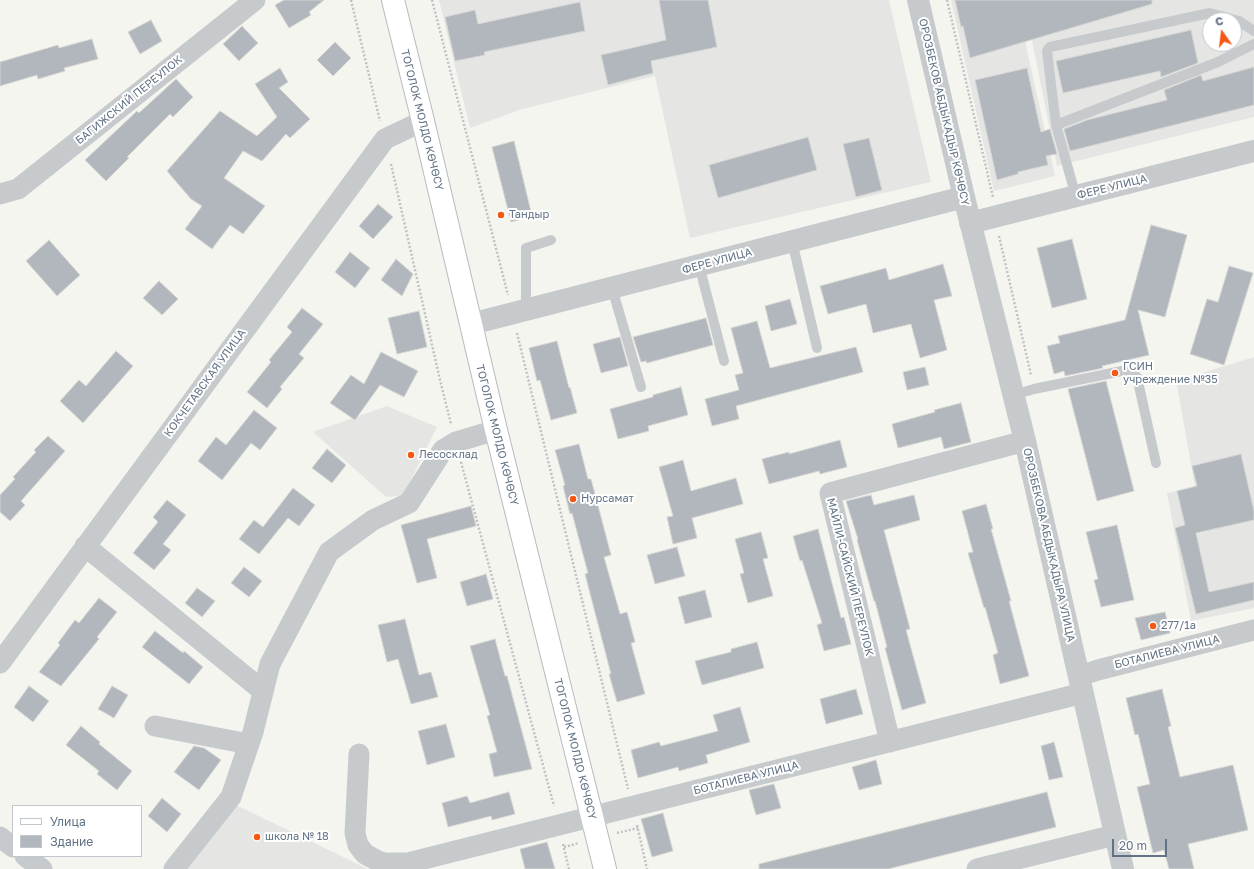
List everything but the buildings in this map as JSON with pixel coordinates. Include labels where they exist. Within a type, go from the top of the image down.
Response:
[{"type":"main road","name":"ТОГОЛОК МОЛДО КӨЧӨСҮ","points":[[393,0],[496,430],[605,869]]},
{"type":"street","name":"БАГИЖСКИЙ ПЕРЕУЛОК","points":[[0,194],[18,189],[255,0]]},
{"type":"street","name":"ОРОЗБЕКОВ АБДЫКАДЫР КӨЧӨСҮ","points":[[918,0],[970,223]]},
{"type":"street","name":"КОКЧЕТАВСКАЯ УЛИЦА","points":[[0,662],[385,139],[423,121]]},
{"type":"street","name":"ФЕРЕ УЛИЦА","points":[[970,223],[1254,151]]},
{"type":"street","name":"ФЕРЕ УЛИЦА","points":[[471,324],[964,197]]},
{"type":"street","name":"ОРОЗБЕКОВА АБДЫКАДЫРА УЛИЦА","points":[[970,223],[1025,441],[1123,869]]},
{"type":"street","points":[[174,869],[231,797],[249,744],[270,664],[329,552],[373,520],[409,503],[443,450],[456,442],[496,430]]},
{"type":"street","name":"МАЙЛИ-САЙСКИЙ ПЕРЕУЛОК","points":[[890,742],[830,493],[1025,441]]},
{"type":"street","points":[[85,546],[263,691]]},
{"type":"street","name":"БОТАЛИЕВА УЛИЦА","points":[[359,754],[355,833],[358,845],[365,854],[378,861],[409,866],[592,816],[890,742],[1081,684],[1098,670],[1254,630]]},
{"type":"street","points":[[155,726],[249,744]]},
{"type":"street","points":[[977,869],[1115,835]]},
{"type":"street","points":[[0,837],[12,846]]},
{"type":"street","points":[[26,857],[42,869]]},
{"type":"lane","points":[[1076,197],[1056,125],[1047,51],[1050,47],[1210,13],[1239,21],[1254,31]]},
{"type":"lane","points":[[1056,125],[1218,62],[1254,44]]},
{"type":"lane","points":[[519,312],[526,248],[551,240]]},
{"type":"lane","points":[[792,241],[817,348]]},
{"type":"lane","points":[[699,266],[724,361]]},
{"type":"lane","points":[[612,288],[641,387]]},
{"type":"lane","points":[[1014,395],[1034,389],[1122,371],[1131,372],[1137,377],[1156,463]]},
{"type":"path","points":[[351,0],[382,125]]},
{"type":"path","points":[[432,0],[519,312],[647,869]]},
{"type":"path","points":[[389,158],[440,380],[559,825],[569,869]]},
{"type":"shaded area","points":[[439,0],[889,0],[931,182],[690,238],[655,76],[519,110],[470,128]]},
{"type":"shaded area","points":[[951,0],[1016,0],[1055,176],[994,191]]},
{"type":"shaded area","points":[[1024,0],[1254,0],[1254,117],[1057,166]]},
{"type":"shaded area","points":[[1254,357],[1254,608],[1191,621],[1167,493],[1195,486],[1176,381]]},
{"type":"shaded area","points":[[387,406],[437,427],[403,496],[386,497],[313,432]]},
{"type":"shaded area","name":"школа № 18","points":[[236,805],[368,869],[187,869]]},
{"type":"place","name":"Тандыр","points":[[501,215]]},
{"type":"place","name":"ГСИН учреждение №35","points":[[1115,373]]},
{"type":"place","name":"Лесосклад","points":[[411,455]]},
{"type":"place","name":"Нурсамат","points":[[573,499]]},
{"type":"place","name":"277/1а","points":[[1153,626]]},
{"type":"place","name":"школа № 18","points":[[257,837]]}]
